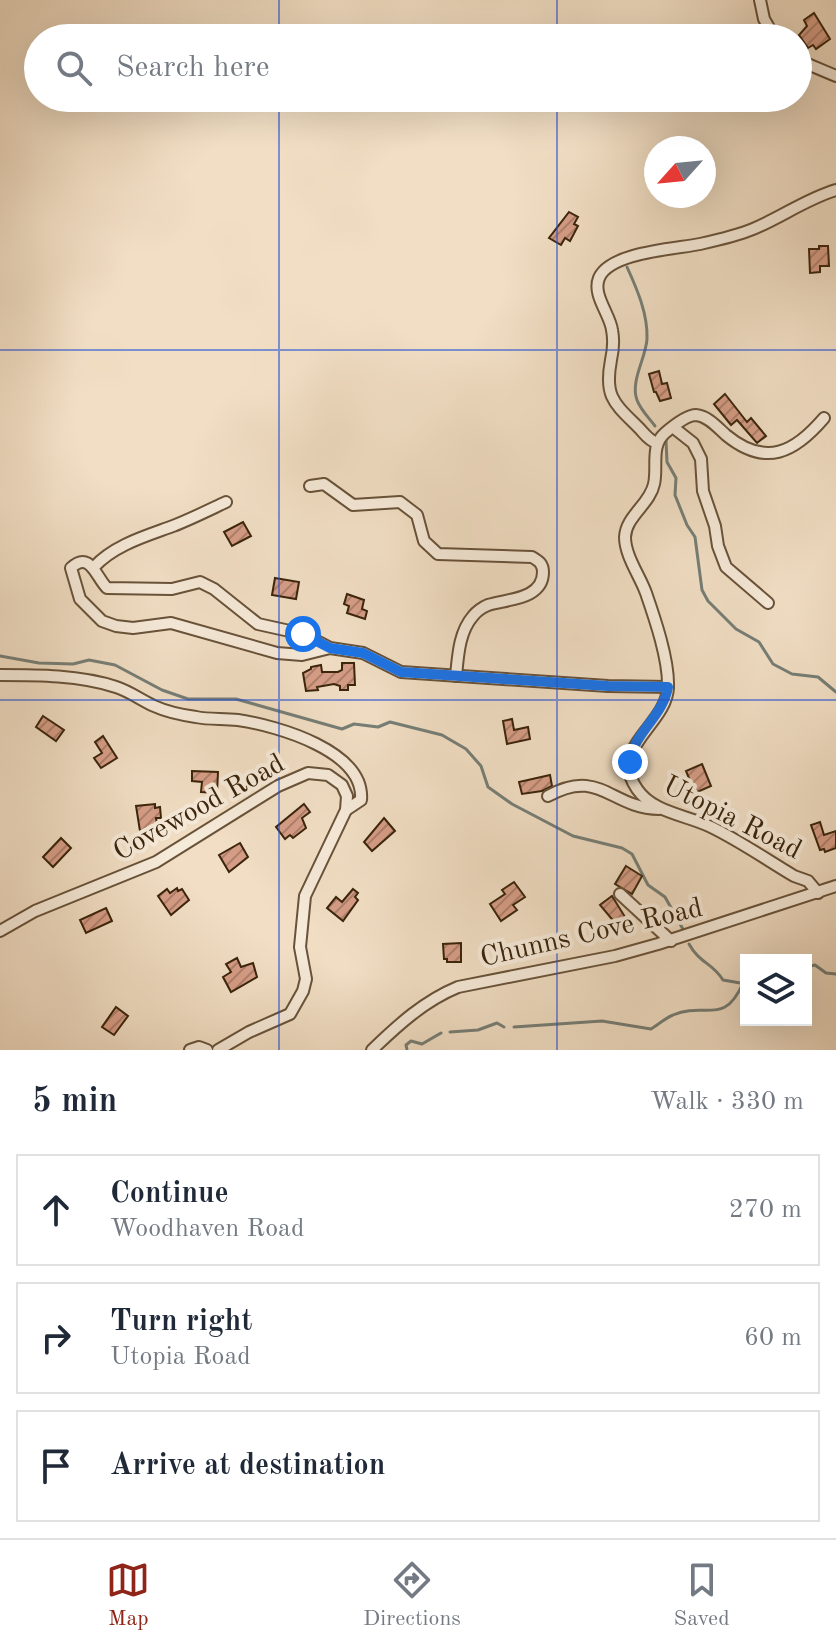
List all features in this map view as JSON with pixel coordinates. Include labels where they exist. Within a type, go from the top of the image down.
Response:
[{"type":"street","points":[[760,0],[767,24]]},
{"type":"street","points":[[812,66],[836,76]]},
{"type":"street","points":[[657,443],[649,440],[624,415],[614,404],[610,393],[608,373],[613,338],[609,317],[598,293],[599,276],[605,269],[628,258],[741,233],[813,197],[836,190]]},
{"type":"street","points":[[330,648],[302,655],[277,653],[171,623],[133,628],[116,626],[102,621],[80,599],[71,568],[77,562],[85,561],[94,567],[107,588],[172,589],[200,582],[214,589],[258,624],[303,634],[330,648],[363,653],[401,672],[668,687],[666,663],[625,536],[631,521],[654,487],[657,443],[686,418],[699,415],[750,449],[777,453],[788,450],[808,436],[824,418]]},
{"type":"street","points":[[674,428],[693,443],[701,459],[703,491],[726,567],[768,603]]},
{"type":"street","points":[[310,486],[324,484],[353,505],[400,502],[417,515],[424,541],[438,554],[532,557],[539,561],[543,571],[534,590],[508,602],[488,605],[471,618],[459,646],[456,676]]},
{"type":"street","points":[[94,567],[103,557],[150,533],[226,502]]},
{"type":"street","points":[[0,675],[85,680],[117,687],[158,708],[198,718],[238,720],[288,732],[350,766],[362,787],[361,800],[346,810],[305,896],[300,947],[306,979],[303,991],[290,1014],[218,1050]]},
{"type":"street","name":"Utopia Road","points":[[668,687],[662,707],[636,742],[630,762],[631,780],[637,789],[661,809],[712,827],[794,876],[808,881],[818,893]]},
{"type":"street","name":"Covewood Road","points":[[0,931],[35,911],[156,862],[278,786],[308,773],[328,775],[342,785],[347,796],[346,810]]},
{"type":"street","points":[[548,796],[578,784],[597,786],[634,806],[661,809]]},
{"type":"street","name":"Chunns Cove Road","points":[[372,1050],[418,1009],[458,987],[615,956],[671,941],[836,886]]},
{"type":"street","points":[[620,894],[671,941]]},
{"type":"street","points":[[190,1050],[199,1047],[207,1050]]},
{"type":"building","points":[[814,13],[830,39],[816,49],[812,46],[812,24],[806,24],[804,20]]},
{"type":"building","points":[[569,212],[578,217],[574,224],[578,226],[570,241],[565,238],[561,245],[549,238]]},
{"type":"building","points":[[819,246],[828,246],[829,266],[820,266],[820,272],[810,273],[809,249],[819,249]]},
{"type":"building","points":[[659,371],[662,384],[667,383],[671,398],[660,401],[649,374]]},
{"type":"building","points":[[725,394],[747,422],[751,418],[766,436],[757,443],[737,420],[731,425],[714,404]]},
{"type":"building","points":[[243,522],[251,536],[232,546],[224,532]]},
{"type":"building","points":[[275,578],[299,582],[296,599],[272,595]]},
{"type":"building","points":[[347,594],[364,600],[362,609],[367,611],[365,619],[347,613],[349,606],[344,604]]},
{"type":"building","points":[[342,663],[354,663],[355,685],[348,685],[348,690],[340,690],[340,686],[334,684],[306,691],[303,673],[321,665],[322,672],[338,672],[342,670]]},
{"type":"building","points":[[43,716],[64,730],[56,741],[36,727]]},
{"type":"building","points":[[512,719],[514,730],[528,727],[530,739],[507,744],[503,721]]},
{"type":"building","points":[[103,736],[117,758],[101,768],[94,758],[102,753],[95,742]]},
{"type":"building","points":[[702,764],[711,786],[695,793],[686,771]]},
{"type":"building","points":[[192,771],[218,772],[217,793],[201,792],[202,782],[192,781]]},
{"type":"building","points":[[550,775],[552,786],[522,794],[519,782]]},
{"type":"building","points":[[155,804],[155,808],[160,807],[161,818],[156,818],[154,829],[140,831],[136,806]]},
{"type":"building","points":[[304,804],[310,812],[302,818],[306,828],[293,838],[290,835],[285,839],[276,827]]},
{"type":"building","points":[[384,818],[395,831],[372,851],[364,842]]},
{"type":"building","points":[[820,822],[824,835],[836,831],[836,848],[825,852],[824,849],[820,850],[811,825]]},
{"type":"building","points":[[61,838],[71,848],[53,867],[43,857]]},
{"type":"building","points":[[240,843],[248,857],[229,872],[219,855]]},
{"type":"building","points":[[626,866],[642,876],[632,894],[615,884]]},
{"type":"building","points":[[514,882],[525,897],[513,905],[517,910],[501,921],[490,904],[505,894],[502,890]]},
{"type":"building","points":[[177,888],[178,891],[182,889],[189,900],[171,915],[158,896],[167,889],[170,893]]},
{"type":"building","points":[[353,889],[358,893],[355,897],[358,900],[343,921],[327,908],[336,897],[342,902]]},
{"type":"building","points":[[612,896],[625,917],[616,924],[600,905]]},
{"type":"building","points":[[106,908],[112,921],[86,933],[80,920]]},
{"type":"building","points":[[461,943],[461,962],[447,962],[443,944]]},
{"type":"building","points":[[237,958],[241,967],[253,963],[257,977],[231,992],[223,977],[231,972],[226,964]]},
{"type":"building","points":[[116,1007],[128,1016],[114,1035],[102,1027]]},
{"type":"waterway","points":[[627,267],[641,302],[647,330],[635,393],[640,407],[655,426]]},
{"type":"waterway","points":[[666,440],[667,462],[676,478],[675,495],[695,537],[702,590],[708,601],[736,629],[759,642],[773,664],[792,674],[818,677],[836,692]]},
{"type":"waterway","points":[[0,656],[39,663],[73,664],[89,660],[115,665],[162,690],[188,699],[236,699],[342,729],[354,724],[378,727],[390,722],[442,735],[466,749],[481,766],[488,787],[512,804],[573,836],[622,848],[632,854],[648,885],[665,897],[684,931]]},
{"type":"waterway","points":[[689,944],[697,956],[723,980],[740,983]]},
{"type":"waterway","points":[[812,966],[836,974]]},
{"type":"waterway","points":[[514,1027],[602,1021],[651,1029],[684,1011],[721,1009],[729,1005],[740,989]]},
{"type":"waterway","points":[[450,1032],[478,1030],[497,1023],[504,1027]]},
{"type":"waterway","points":[[407,1050],[406,1045],[411,1041],[422,1044],[441,1033]]},
{"type":"route","points":[[303,634],[330,648],[363,653],[401,672],[668,687],[662,707],[636,742],[630,762]]}]
